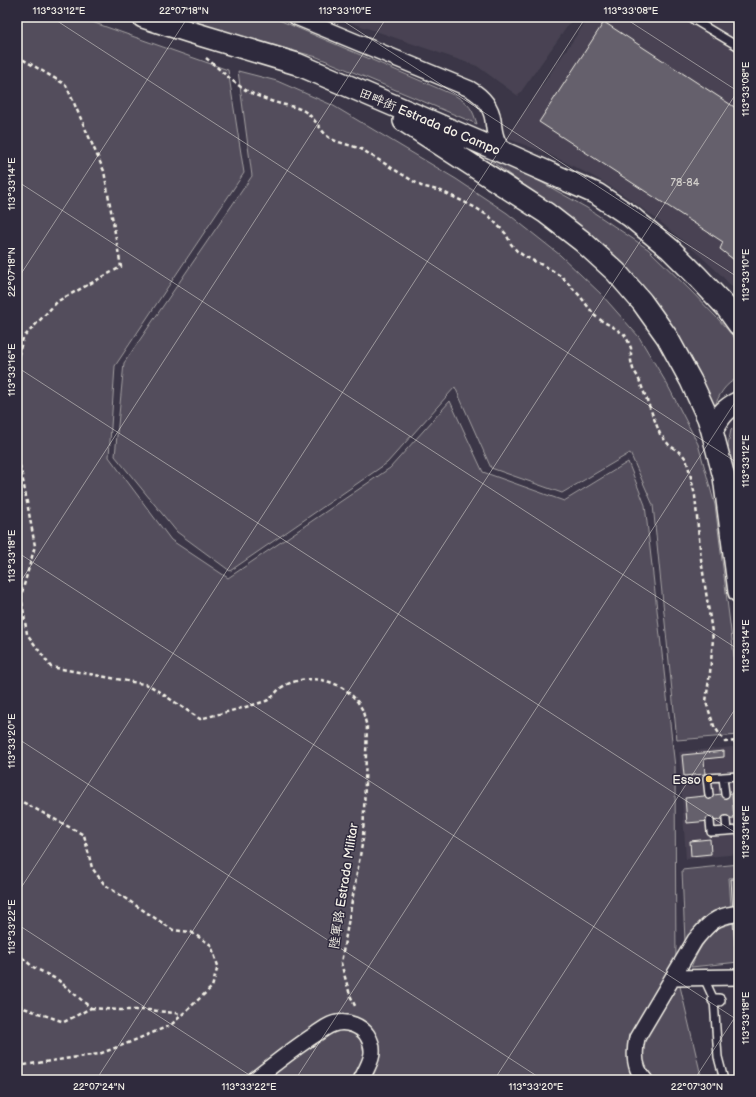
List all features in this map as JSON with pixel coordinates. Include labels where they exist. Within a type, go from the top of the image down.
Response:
[{"type":"main road","name":"田畔街 Estrada do Campo","points":[[137,20],[297,64],[597,194],[630,216],[670,249],[726,307],[739,325]]},
{"type":"main road","name":"田畔街 Estrada do Campo","points":[[351,87],[546,212],[582,241],[616,272],[642,302],[667,337],[691,381],[708,418],[724,477],[739,592]]},
{"type":"main road","points":[[712,431],[720,416],[732,405],[739,402]]},
{"type":"street","points":[[296,17],[477,93],[488,105],[493,120],[495,136],[498,143],[509,155]]},
{"type":"street","points":[[463,135],[473,136],[484,133],[489,129],[493,120]]},
{"type":"street","points":[[645,1080],[636,1065],[635,1051],[638,1038],[695,940],[706,926],[715,919],[725,915],[734,914]]},
{"type":"street","points":[[673,978],[739,978]]},
{"type":"street","points":[[254,1080],[298,1045],[328,1026],[338,1023],[348,1023],[357,1026],[365,1032],[370,1040],[372,1050],[371,1060],[361,1080]]},
{"type":"lane","points":[[690,17],[739,47]]},
{"type":"lane","points":[[709,795],[707,778],[739,776]]},
{"type":"lane","points":[[723,777],[725,794]]},
{"type":"lane","points":[[726,820],[727,831]]},
{"type":"lane","points":[[710,821],[711,832],[739,830]]},
{"type":"lane","points":[[704,978],[717,1000],[718,1057],[724,1080]]},
{"type":"path","points":[[109,17],[137,20]]},
{"type":"path","points":[[17,56],[66,85],[104,171],[121,267],[58,301],[23,338],[17,361]]},
{"type":"path","points":[[203,56],[234,83],[248,91],[260,97],[299,109],[307,113],[313,118],[328,137],[361,149],[422,186],[441,191],[476,208],[490,217],[506,234],[511,244],[517,251],[562,277],[580,296],[595,316],[625,335],[631,348],[631,361],[633,369],[638,377],[660,434],[670,445],[682,454],[688,465],[695,496],[701,559],[713,639],[706,702],[714,726],[725,742],[739,741]]},
{"type":"path","name":"陸軍路 Estrada Militar","points":[[17,452],[35,546],[21,596],[27,634],[51,666],[149,685],[200,719],[268,700],[282,688],[299,680],[317,679],[335,683],[350,694],[362,708],[367,726],[363,840],[341,963],[350,995],[365,1032]]},
{"type":"path","points":[[17,799],[84,835],[92,868],[104,885],[173,930],[191,932],[211,945],[218,966],[212,987],[171,1025],[99,1054],[17,1066]]},
{"type":"path","points":[[17,954],[33,967],[58,980],[91,1008]]},
{"type":"path","points":[[17,1003],[21,1007],[64,1022],[91,1008],[149,1010],[183,1014]]},
{"type":"shaded area","points":[[17,17],[78,17],[228,70],[244,173],[115,366],[109,457],[171,540],[228,578],[390,468],[450,401],[483,472],[564,501],[628,462],[645,505],[675,767],[676,969],[702,1080],[17,1080]]},
{"type":"shaded area","points":[[166,17],[272,17],[456,96],[470,107],[477,124],[317,57]]},
{"type":"shaded area","points":[[335,17],[574,17],[518,96],[477,66]]},
{"type":"shaded area","points":[[589,17],[739,17],[739,294],[696,252],[663,224],[628,198],[598,179],[565,162],[506,138]]},
{"type":"shaded area","points":[[238,71],[277,81],[332,105],[456,179],[507,213],[560,255],[601,294],[639,337],[667,384],[698,444],[715,505],[739,695],[739,735],[677,740],[653,505],[630,453],[562,493],[491,468],[455,387],[387,463],[230,571],[177,532],[115,456],[124,363],[252,176]]},
{"type":"shaded area","points":[[473,148],[541,182],[587,208],[648,249],[719,320],[739,343],[739,378],[726,386],[714,408],[687,350],[649,296],[569,218]]},
{"type":"shaded area","points":[[739,422],[739,511],[735,478],[727,450],[731,430]]},
{"type":"shaded area","name":"Esso","points":[[733,747],[739,806],[739,854],[686,859],[679,752]]},
{"type":"shaded area","points":[[739,864],[739,877],[729,878],[731,906],[713,911],[704,918],[685,942],[682,870]]},
{"type":"shaded area","points":[[733,923],[735,946],[739,946],[739,962],[691,967],[705,941],[717,929]]},
{"type":"building","points":[[604,22],[739,110],[739,275],[734,272],[738,263],[720,249],[723,242],[539,122]]},
{"type":"building","points":[[724,751],[724,757],[704,759],[705,774],[684,776],[682,755]]},
{"type":"building","points":[[732,793],[734,819],[687,823],[685,798]]},
{"type":"building","points":[[710,839],[711,854],[691,856],[690,841]]},
{"type":"building","points":[[731,879],[739,879],[739,945],[735,945]]},
{"type":"place","name":"Esso","points":[[709,779]]}]
